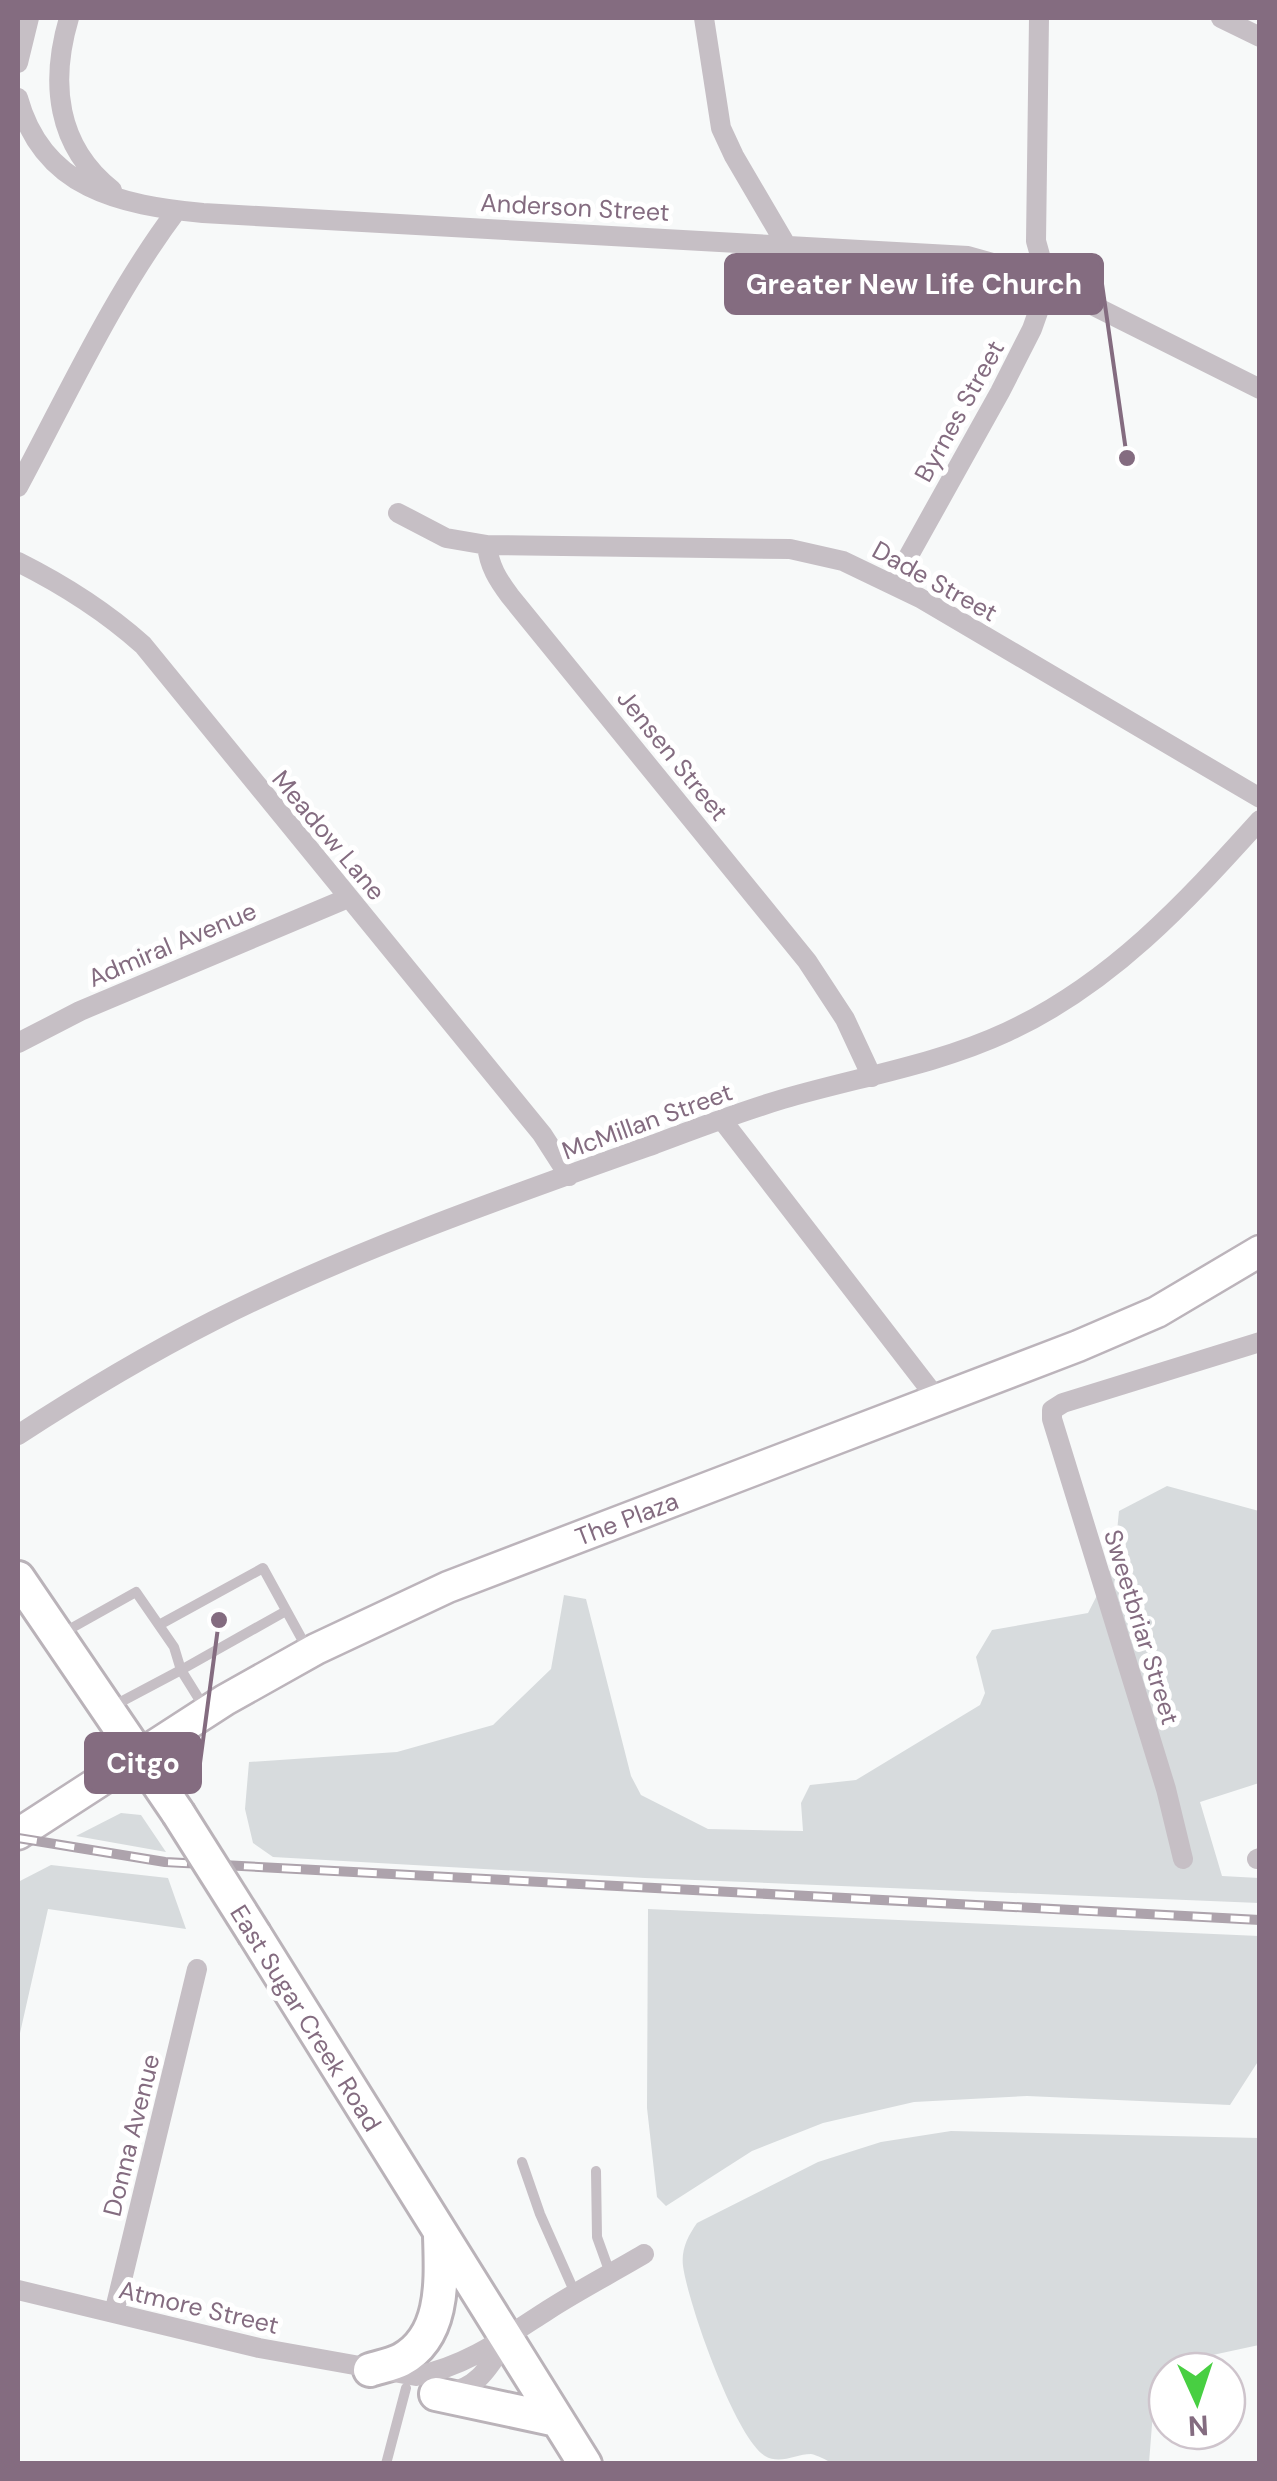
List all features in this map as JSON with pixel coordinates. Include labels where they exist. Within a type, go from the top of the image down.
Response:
[{"type":"main road","name":"The Plaza","points":[[18,1834],[207,1712],[310,1652],[448,1587],[1157,1312],[1260,1251]]},
{"type":"main road","name":"East Sugar Creek Road","points":[[22,1596],[58,1636],[142,1756],[585,2464]]},
{"type":"main road","points":[[370,2370],[402,2359],[419,2343],[434,2319],[440,2294],[440,2235]]},
{"type":"main road","points":[[421,2391],[557,2420]]},
{"type":"street","points":[[18,62],[29,18]]},
{"type":"street","points":[[69,18],[58,73],[61,114],[80,158],[98,179],[135,204]]},
{"type":"street","points":[[704,18],[721,128],[784,244]]},
{"type":"street","points":[[1039,18],[1036,241],[1048,284]]},
{"type":"street","points":[[1221,18],[1260,36]]},
{"type":"street","name":"Anderson Street","points":[[18,98],[32,133],[58,166],[97,193],[135,204],[177,210],[968,256],[1010,266],[1260,388]]},
{"type":"street","points":[[18,487],[152,243],[177,210]]},
{"type":"street","name":"Byrnes Street","points":[[894,584],[1032,330],[1048,284]]},
{"type":"street","points":[[398,513],[446,538],[486,545]]},
{"type":"street","name":"Dade Street","points":[[486,545],[796,549],[843,560],[894,584],[1260,798]]},
{"type":"street","name":"Jensen Street","points":[[486,545],[496,578],[807,961],[845,1019],[872,1077]]},
{"type":"street","name":"Meadow Lane","points":[[18,562],[113,618],[143,646],[542,1134],[568,1176]]},
{"type":"street","name":"McMillan Street","points":[[18,1436],[103,1382],[260,1298],[360,1256],[722,1120],[978,1045],[1066,1000],[1151,936],[1260,820]]},
{"type":"street","name":"Admiral Avenue","points":[[18,1043],[80,1010],[348,898]]},
{"type":"street","points":[[722,1120],[938,1400]]},
{"type":"street","name":"Sweetbriar Street","points":[[1184,1859],[1052,1410],[1260,1342]]},
{"type":"street","name":"Donna Avenue","points":[[114,2313],[197,1968]]},
{"type":"street","name":"Atmore Street","points":[[18,2290],[259,2348],[416,2376],[439,2372],[506,2340],[644,2254]]},
{"type":"street","name":"Atmore Street","points":[[370,2370],[421,2391],[460,2391],[474,2384],[506,2340]]},
{"type":"lane","points":[[159,1624],[262,1568],[310,1652]]},
{"type":"lane","points":[[58,1636],[136,1592],[174,1646],[181,1670],[207,1712]]},
{"type":"lane","points":[[108,1708],[286,1610]]},
{"type":"lane","points":[[522,2162],[540,2214],[576,2294]]},
{"type":"lane","points":[[596,2171],[598,2237],[610,2274]]},
{"type":"lane","points":[[386,2464],[421,2391]]},
{"type":"shaded area","points":[[1167,1486],[1259,1511],[1259,1783],[1200,1802],[1222,1876],[1259,1878],[1259,1903],[645,1878],[273,1857],[253,1843],[245,1809],[249,1762],[397,1752],[493,1725],[551,1669],[564,1595],[586,1599],[631,1776],[641,1795],[708,1829],[803,1831],[801,1803],[810,1785],[856,1780],[980,1705],[985,1693],[976,1657],[992,1630],[1088,1613],[1114,1562],[1119,1511]]},
{"type":"shaded area","points":[[121,1813],[141,1815],[166,1852],[76,1836]]},
{"type":"shaded area","points":[[51,1865],[168,1878],[186,1929],[48,1909],[18,2042],[18,1882]]},
{"type":"shaded area","points":[[648,1909],[1259,1936],[1259,2060],[1230,2105],[1027,2096],[914,2102],[823,2123],[752,2151],[666,2206],[657,2197],[647,2108]]},
{"type":"shaded area","points":[[951,2131],[1259,2138],[1259,2345],[1231,2351],[1147,2351],[1149,2463],[832,2463],[811,2454],[776,2459],[765,2456],[740,2424],[703,2337],[683,2266],[688,2238],[697,2223],[818,2162],[881,2142]]},
{"type":"railway","points":[[18,1838],[165,1862],[1260,1920]]},
{"type":"place","name":"Greater New Life Church","points":[[1127,458]]},
{"type":"place","name":"Citgo","points":[[219,1620]]}]
